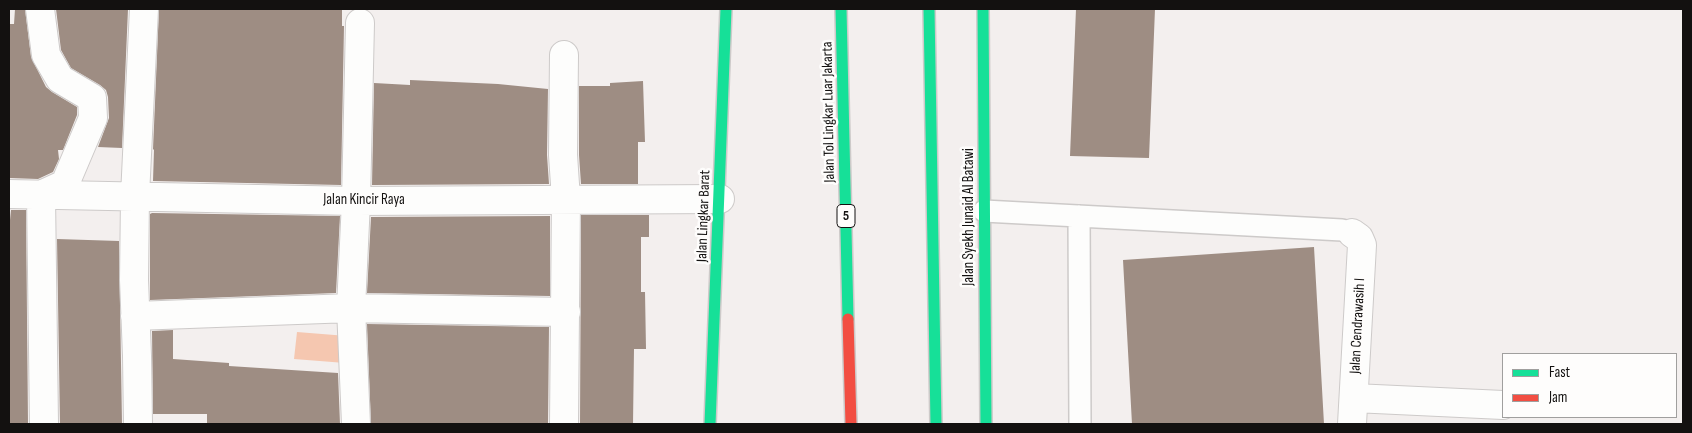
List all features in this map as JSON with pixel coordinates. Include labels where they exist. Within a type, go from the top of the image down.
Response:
[{"type":"main road","name":"Jalan Lingkar Barat","points":[[710,424],[726,9]]},
{"type":"main road","name":"Jalan Tol Lingkar Luar Jakarta","points":[[841,9],[851,424]]},
{"type":"main road","points":[[929,9],[936,424]]},
{"type":"main road","name":"Jalan Syekh Junaid Al Batawi","points":[[983,9],[986,424]]},
{"type":"street","points":[[40,9],[46,55],[60,79],[92,98],[93,118],[65,184],[42,196],[44,424]]},
{"type":"street","points":[[138,424],[135,316],[135,196],[144,9]]},
{"type":"street","points":[[356,424],[351,308],[356,201],[360,23]]},
{"type":"street","points":[[564,55],[563,155],[566,199],[564,424]]},
{"type":"street","name":"Jalan Kincir Raya","points":[[9,194],[356,201],[720,199]]},
{"type":"street","name":"Jalan Cendrawasih I","points":[[1352,233],[1359,238],[1362,245],[1353,411]]},
{"type":"street","points":[[135,316],[351,308],[566,312]]},
{"type":"street","points":[[1353,411],[1502,405]]},
{"type":"lane","points":[[984,211],[1333,229],[1352,233]]},
{"type":"lane","points":[[1079,216],[1080,424]]},
{"type":"shaded area","points":[[297,332],[347,336],[345,363],[294,359]]},
{"type":"building","points":[[15,9],[25,9],[31,57],[46,87],[77,107],[77,115],[63,150],[58,150],[59,159],[53,172],[38,179],[9,178],[9,24],[14,24]]},
{"type":"building","points":[[56,9],[128,9],[122,148],[98,147],[109,118],[106,90],[71,68],[61,50]]},
{"type":"building","points":[[159,9],[342,9],[342,26],[344,26],[341,185],[153,181]]},
{"type":"building","points":[[1076,9],[1155,9],[1149,158],[1070,156]]},
{"type":"building","points":[[410,80],[498,84],[548,89],[547,155],[549,184],[372,185],[374,83],[410,85]]},
{"type":"building","points":[[643,81],[645,142],[638,142],[638,184],[581,184],[579,86],[610,86],[610,83]]},
{"type":"building","points":[[11,210],[26,210],[28,424],[9,424],[9,230]]},
{"type":"building","points":[[150,214],[340,216],[336,293],[150,300]]},
{"type":"building","points":[[581,215],[649,215],[649,237],[641,237],[641,292],[645,292],[646,349],[634,349],[633,424],[580,424]]},
{"type":"building","points":[[550,216],[550,296],[367,293],[371,217]]},
{"type":"building","points":[[57,239],[119,241],[122,424],[60,424]]},
{"type":"building","points":[[1314,247],[1324,424],[1132,424],[1123,260]]},
{"type":"building","points":[[367,324],[549,327],[548,424],[371,424]]},
{"type":"building","points":[[173,330],[173,359],[229,363],[229,366],[338,373],[340,424],[207,424],[207,414],[153,414],[152,331]]},
{"type":"traffic: fast","points":[[710,424],[726,9]]},
{"type":"traffic: fast","points":[[841,9],[848,319]]},
{"type":"traffic: fast","points":[[929,9],[936,424]]},
{"type":"traffic: fast","points":[[983,9],[986,424]]},
{"type":"traffic: jam","points":[[848,319],[851,424]]}]
